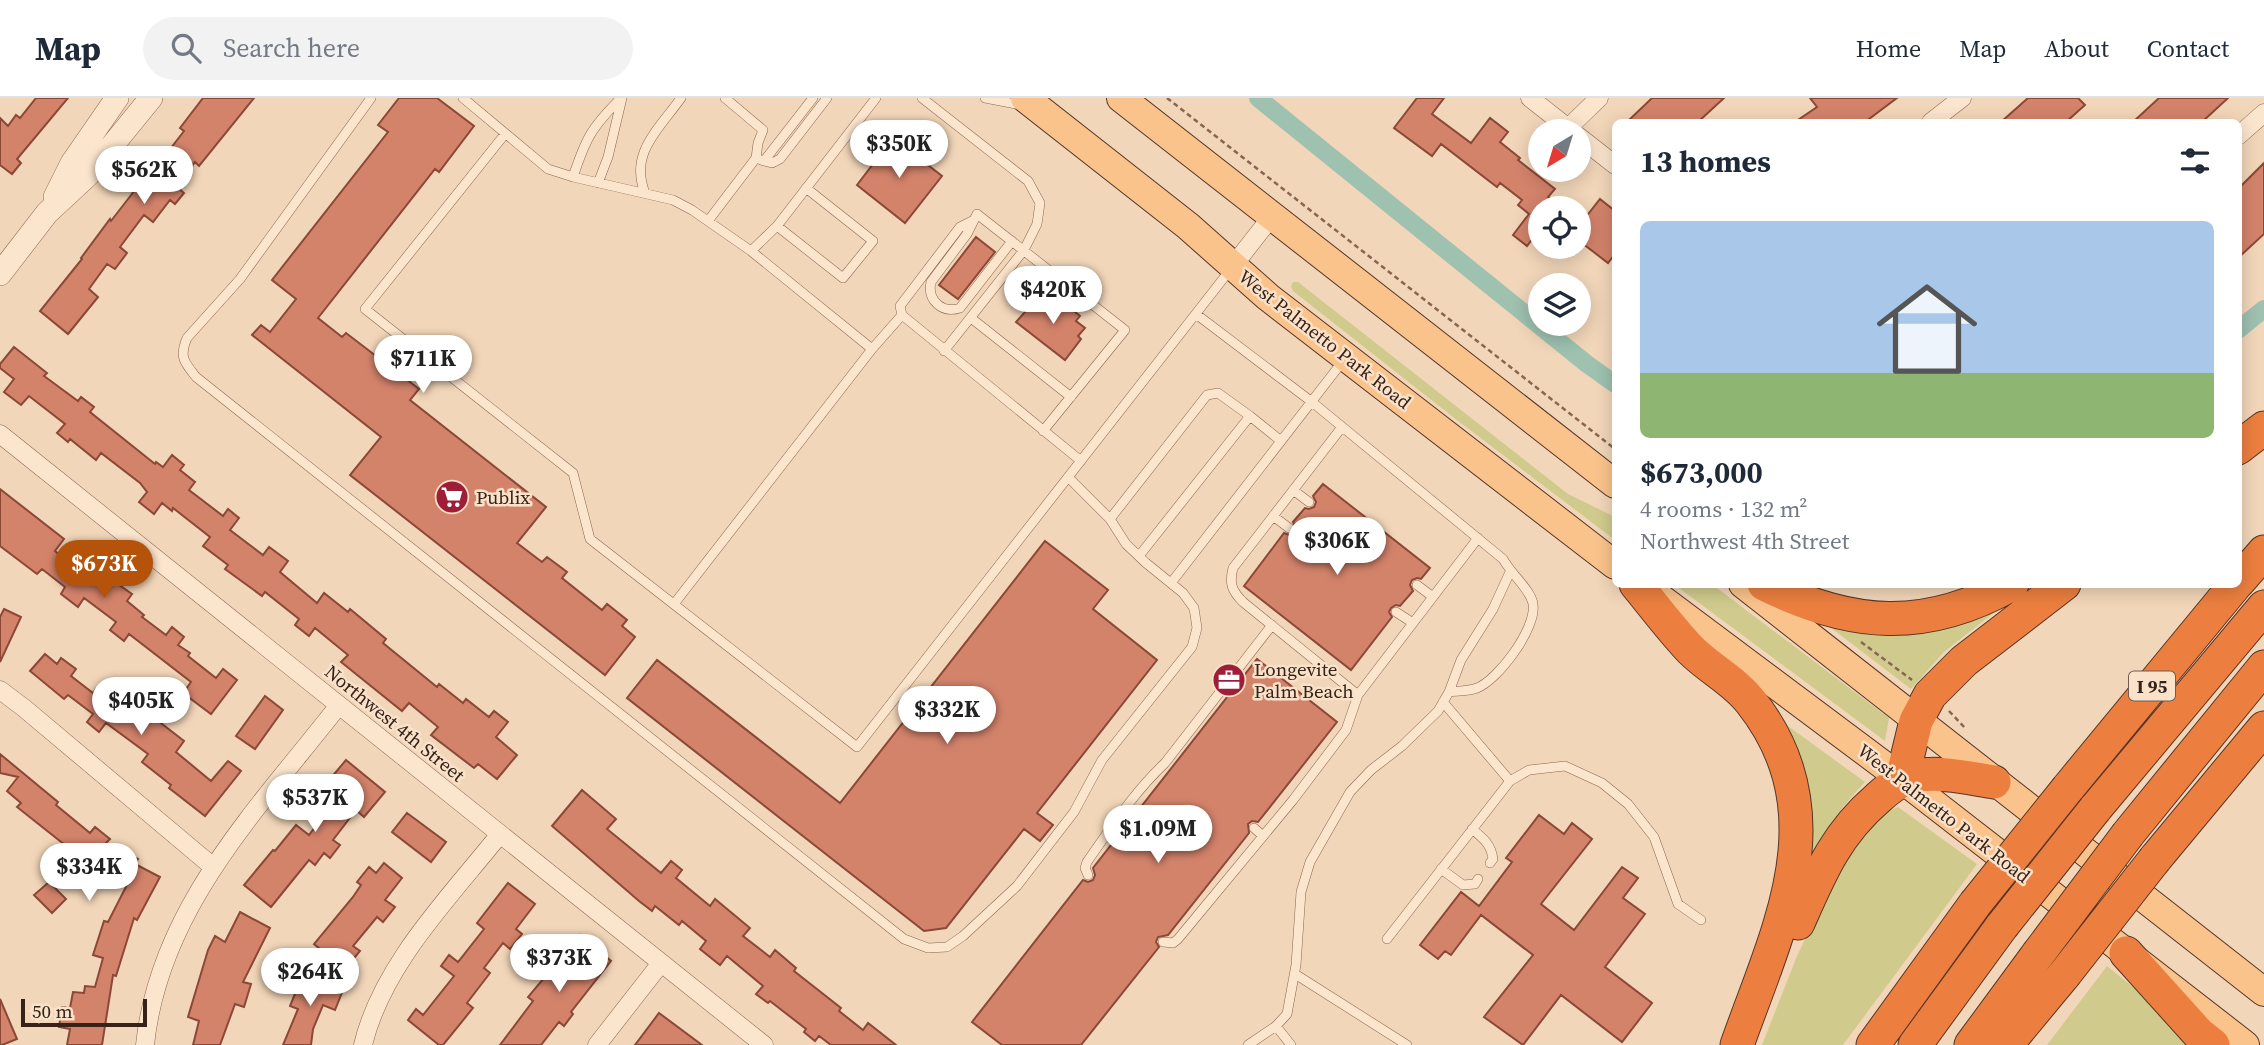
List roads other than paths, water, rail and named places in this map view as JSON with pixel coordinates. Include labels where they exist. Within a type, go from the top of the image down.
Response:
[{"type":"highway","points":[[2242,425],[2264,411]]},
{"type":"highway","points":[[2242,445],[2264,428]]},
{"type":"highway","name":"I 95","points":[[2242,577],[2264,552]]},
{"type":"highway","points":[[1639,588],[1692,651],[1750,700],[1783,755],[1794,799],[1797,821],[1792,881],[1737,1045]]},
{"type":"highway","points":[[1772,588],[1789,597],[1840,614],[1881,619],[1946,611],[1981,600],[2004,588]]},
{"type":"highway","points":[[1902,779],[1916,721],[1930,695],[1964,661],[2059,588]]},
{"type":"highway","name":"I 95","points":[[1875,1045],[1990,916],[2068,788],[2233,588]]},
{"type":"highway","points":[[1915,1045],[1990,916],[2095,808],[2264,607]]},
{"type":"highway","points":[[1971,1045],[2128,834],[2264,667]]},
{"type":"highway","points":[[2006,1045],[2264,728]]},
{"type":"highway","points":[[1745,1045],[1830,853],[1859,816],[1902,779],[1938,774],[1994,782]]},
{"type":"highway","points":[[2126,953],[2199,1034],[2213,1045]]},
{"type":"highway","points":[[2021,1045],[2064,975]]},
{"type":"highway","points":[[1983,1045],[2012,988]]},
{"type":"main road","points":[[1121,98],[1612,482]]},
{"type":"main road","name":"West Palmetto Park Road","points":[[1032,104],[1188,226],[1268,297],[1612,563]]},
{"type":"main road","name":"West Palmetto Park Road","points":[[1646,588],[1902,779],[2245,1045]]},
{"type":"main road","points":[[1748,588],[2264,992]]},
{"type":"street","points":[[47,213],[72,163],[117,98]]},
{"type":"street","points":[[0,274],[47,213],[89,174],[151,98]]},
{"type":"street","points":[[1530,98],[1557,119]]},
{"type":"street","points":[[1583,119],[1599,98]]},
{"type":"street","points":[[1935,119],[1962,98]]},
{"type":"street","points":[[2242,132],[2264,113]]},
{"type":"street","points":[[1591,146],[1612,163]]},
{"type":"street","points":[[1233,266],[1272,216]]},
{"type":"street","name":"Northwest 4th Street","points":[[0,434],[764,1045]]},
{"type":"street","points":[[0,690],[212,866]]},
{"type":"street","points":[[145,1045],[157,985],[184,914],[212,866],[339,705]]},
{"type":"street","points":[[362,1045],[371,1014],[400,960],[500,834]]},
{"type":"street","points":[[597,1045],[661,963]]},
{"type":"lane","points":[[371,98],[240,279],[187,338],[182,350],[184,362],[195,377],[904,939],[928,948],[947,947],[963,936],[1017,886],[1074,812],[1102,760],[1192,647],[1197,628],[1194,608],[1183,593],[1126,544],[1110,519],[1068,477]]},
{"type":"lane","points":[[463,98],[548,169],[673,200],[708,221],[751,251],[872,349]]},
{"type":"lane","points":[[573,177],[594,125],[621,98]]},
{"type":"lane","points":[[598,183],[608,157],[621,98]]},
{"type":"lane","points":[[645,193],[639,169],[642,153],[681,98]]},
{"type":"lane","points":[[725,98],[764,130],[758,143],[760,160]]},
{"type":"lane","points":[[708,221],[813,98]]},
{"type":"lane","points":[[760,160],[772,163],[780,159],[827,98]]},
{"type":"lane","points":[[751,251],[777,226],[876,98]]},
{"type":"lane","points":[[922,98],[1028,181],[1040,203],[1040,214],[1024,250],[944,351]]},
{"type":"lane","name":"West Palmetto Park Road","points":[[985,98],[1032,104]]},
{"type":"lane","points":[[505,134],[365,309],[573,473],[590,539],[857,747],[1233,266]]},
{"type":"lane","points":[[777,226],[843,278],[873,241],[806,188]]},
{"type":"lane","points":[[975,217],[967,234],[931,282],[931,296],[944,310],[953,311],[960,308],[1012,241]]},
{"type":"lane","points":[[975,217],[1024,250],[1125,330],[1043,431]]},
{"type":"lane","points":[[975,217],[960,227],[900,306],[902,316],[1080,461]]},
{"type":"lane","points":[[1196,314],[1311,402],[1478,538],[1503,559],[1510,572],[1526,589],[1533,604],[1533,619],[1497,675],[1477,688],[1449,692]]},
{"type":"lane","points":[[674,604],[872,349],[902,316]]},
{"type":"lane","points":[[971,318],[1071,397]]},
{"type":"lane","points":[[1171,583],[1346,357]]},
{"type":"lane","points":[[1110,519],[1207,395],[1218,393],[1281,441]]},
{"type":"lane","points":[[1139,556],[1250,416]]},
{"type":"lane","points":[[1342,427],[1233,568],[1230,580],[1232,591],[1358,695]]},
{"type":"lane","points":[[1293,491],[1309,502]]},
{"type":"lane","points":[[1273,516],[1289,528]]},
{"type":"lane","points":[[1163,942],[1173,943],[1178,939],[1293,800],[1346,730],[1358,695],[1478,538]]},
{"type":"lane","points":[[1248,1045],[1276,1026],[1287,1014],[1295,974],[1301,892],[1310,862],[1350,792],[1371,770],[1419,731],[1443,702],[1461,660],[1493,609],[1510,572]]},
{"type":"lane","points":[[1417,585],[1433,597]]},
{"type":"lane","points":[[1396,612],[1413,623]]},
{"type":"lane","points":[[1088,875],[1085,868],[1087,862],[1148,779],[1170,763],[1272,625]]},
{"type":"lane","points":[[1443,702],[1510,780]]},
{"type":"lane","points":[[1387,939],[1510,780],[1530,770],[1565,766],[1602,783],[1628,804],[1654,837],[1678,904],[1701,920]]},
{"type":"lane","points":[[1254,828],[1263,836]]},
{"type":"lane","points":[[1472,829],[1486,840],[1492,849],[1493,859],[1490,863]]},
{"type":"lane","points":[[1441,869],[1463,885],[1475,884],[1478,879]]},
{"type":"lane","points":[[1295,974],[1407,1045]]},
{"type":"lane","points":[[1276,1026],[1291,1045]]},
{"type":"waterway","points":[[1258,98],[1612,382]]},
{"type":"waterway","points":[[2242,327],[2264,309]]},
{"type":"place","name":"Publix","points":[[452,497]]},
{"type":"place","name":"Longevite Palm Beach","points":[[1229,680]]}]
